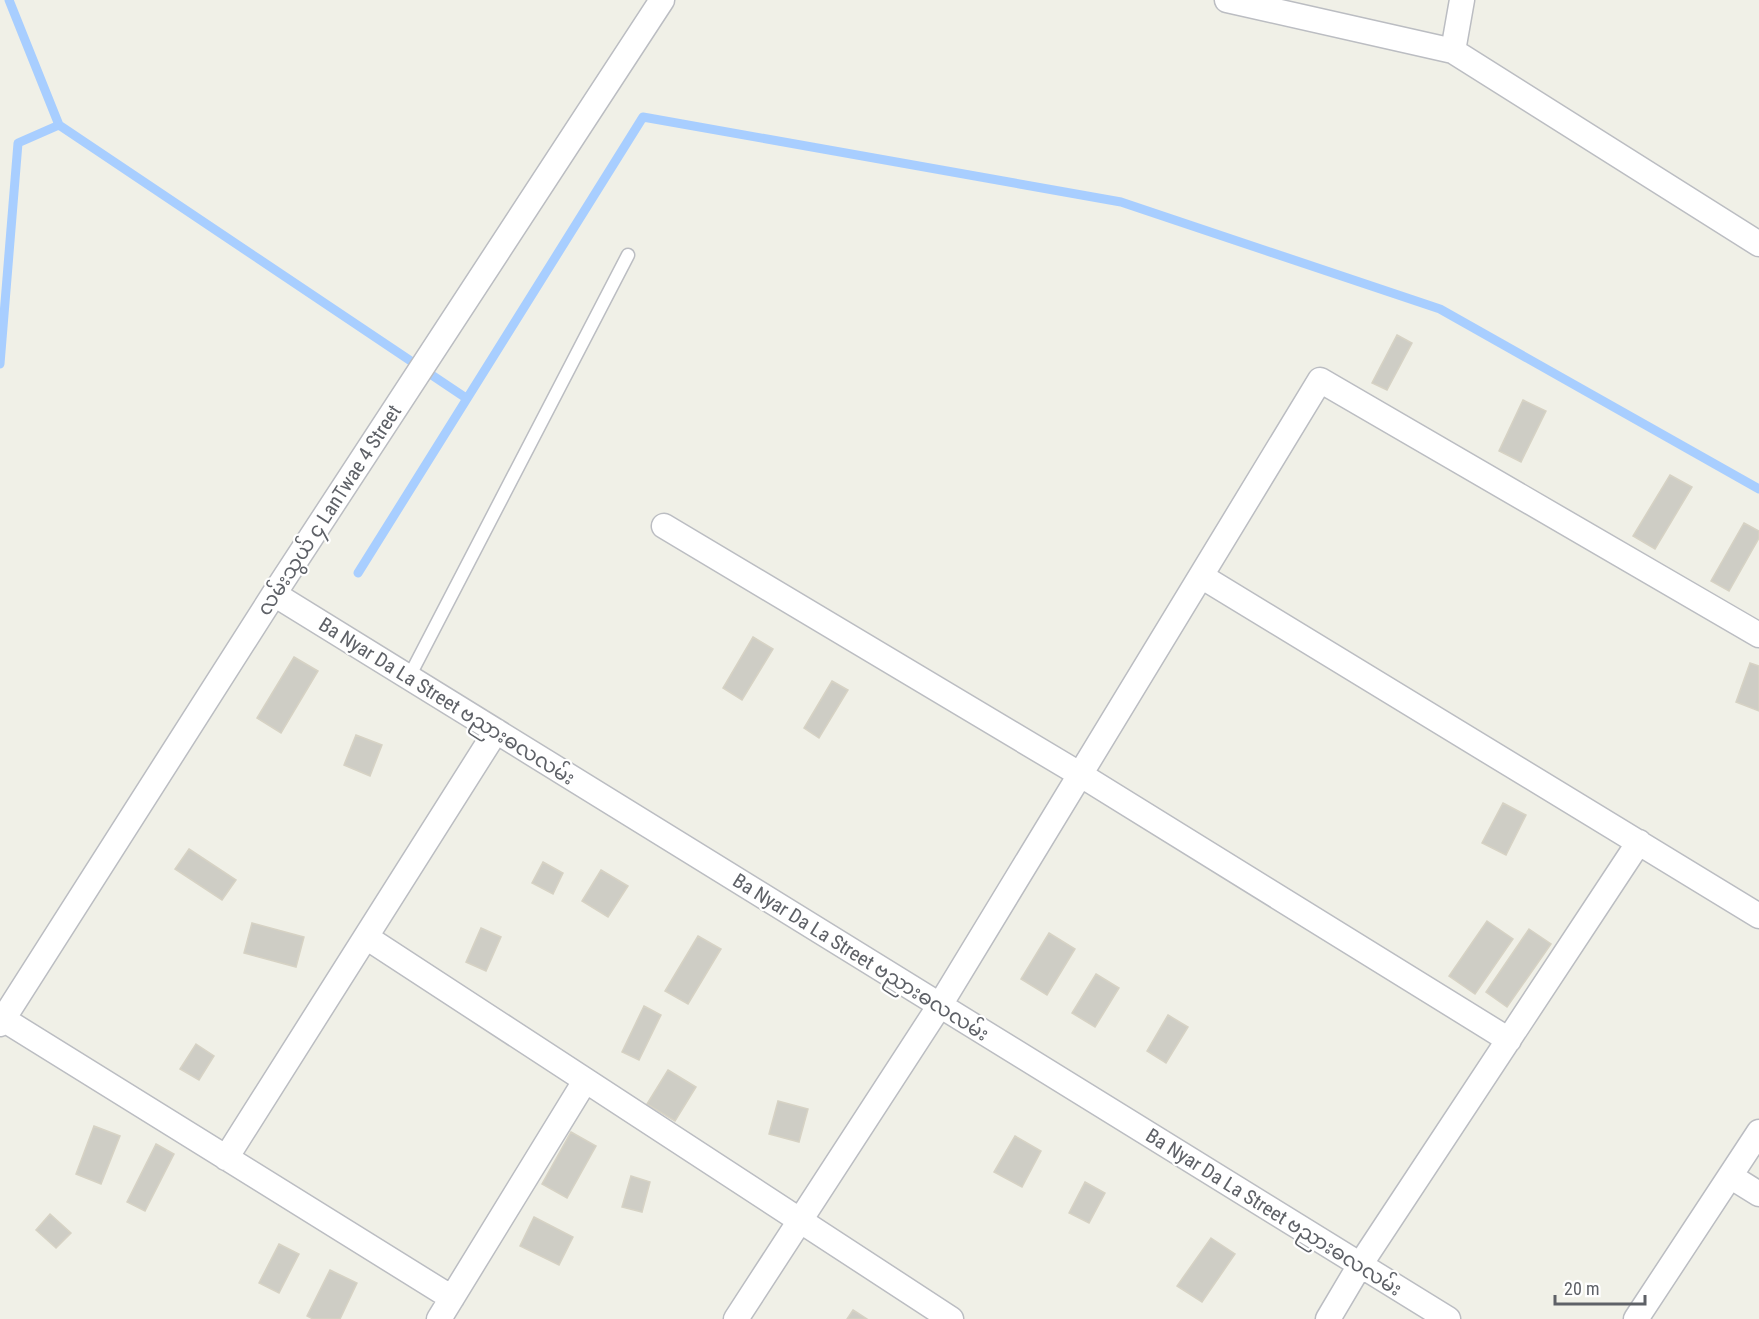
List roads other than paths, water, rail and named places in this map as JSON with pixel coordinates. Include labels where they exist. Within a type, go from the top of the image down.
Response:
[{"type":"street","name":"လမ်းသွယ် ၄ LanTwae 4 Street","points":[[2,1021],[274,594],[662,0]]},
{"type":"street","points":[[1227,0],[1453,51],[1759,244]]},
{"type":"street","points":[[1453,51],[1462,0]]},
{"type":"street","points":[[736,1319],[940,1005],[1320,380],[1759,635]]},
{"type":"street","points":[[664,526],[1081,774],[1509,1040]]},
{"type":"street","points":[[1201,576],[1759,916]]},
{"type":"street","name":"Ba Nyar Da La Street ဗညားဓလလမ်း","points":[[274,594],[1448,1319]]},
{"type":"street","points":[[226,1158],[496,731]]},
{"type":"street","points":[[1328,1319],[1360,1265],[1639,842]]},
{"type":"street","points":[[366,937],[951,1319]]},
{"type":"street","points":[[2,1021],[452,1299]]},
{"type":"street","points":[[439,1319],[585,1081]]},
{"type":"street","points":[[1636,1319],[1759,1132]]},
{"type":"street","points":[[1730,1176],[1759,1194]]},
{"type":"lane","points":[[409,677],[628,255]]},
{"type":"waterway","points":[[9,0],[59,125]]},
{"type":"waterway","points":[[358,573],[643,117],[1121,202],[1440,309],[1759,489]]},
{"type":"waterway","points":[[0,364],[18,143],[59,125],[466,398]]}]
